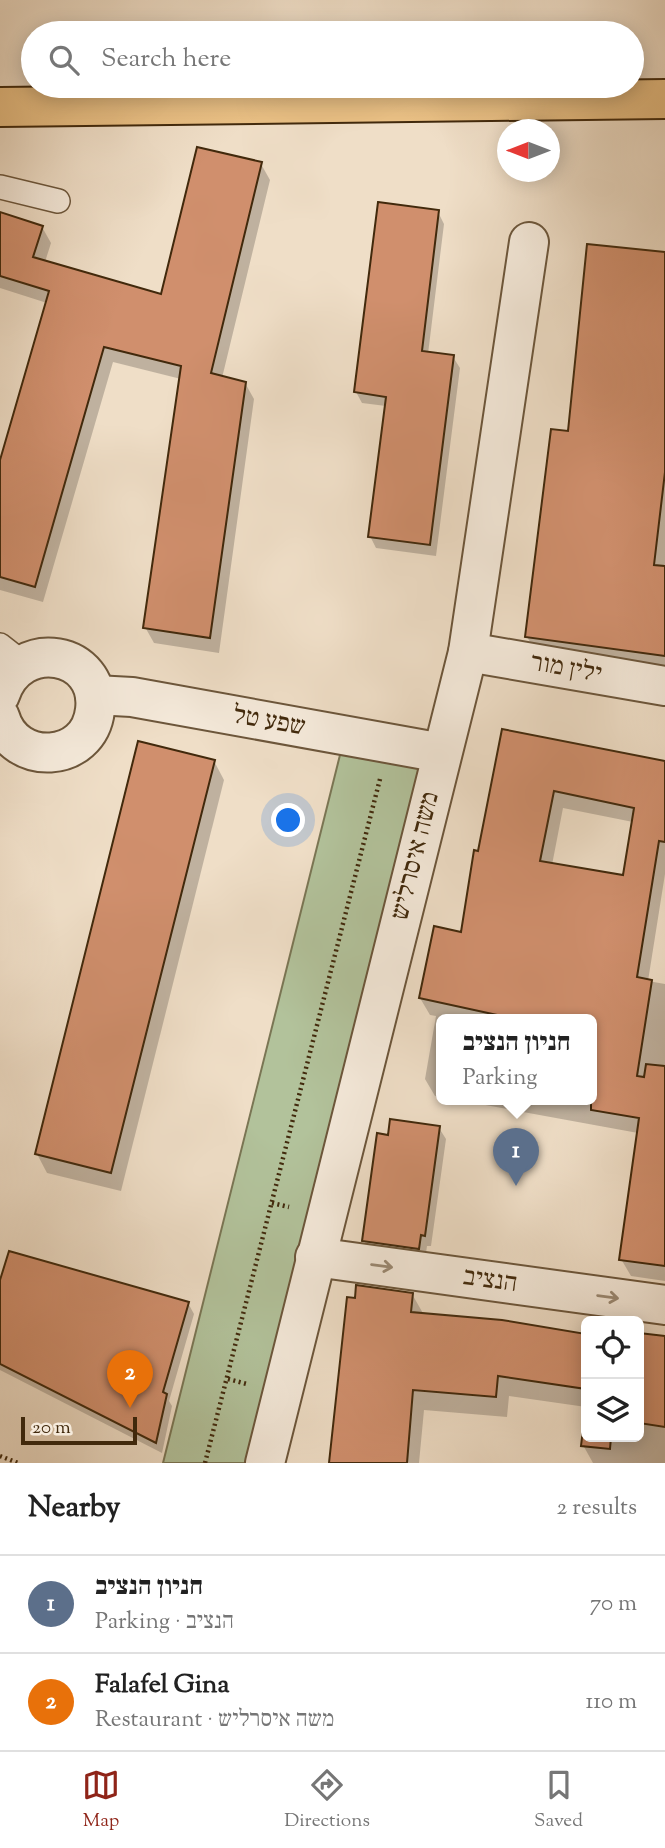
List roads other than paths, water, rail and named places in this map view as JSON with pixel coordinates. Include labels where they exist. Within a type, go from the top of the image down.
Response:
[{"type":"highway","points":[[0,107],[665,99]]},
{"type":"street","name":"משה איסרליש","points":[[265,1463],[468,652],[529,242]]},
{"type":"street","name":"ילין מור","points":[[468,652],[665,686]]},
{"type":"street","points":[[0,695],[10,674],[12,654],[48,656],[73,664],[90,683],[95,695],[92,723],[86,735],[62,752],[47,754],[19,745],[8,734],[0,717]]},
{"type":"street","name":"שפע טל","points":[[95,695],[132,697],[442,753]]},
{"type":"street","name":"הנציב","points":[[315,1257],[665,1305]]},
{"type":"lane","points":[[0,187],[58,201]]},
{"type":"place","name":"חניון הנציב","points":[[516,1186]]},
{"type":"place","name":"Falafel Gina","points":[[130,1408]]}]
